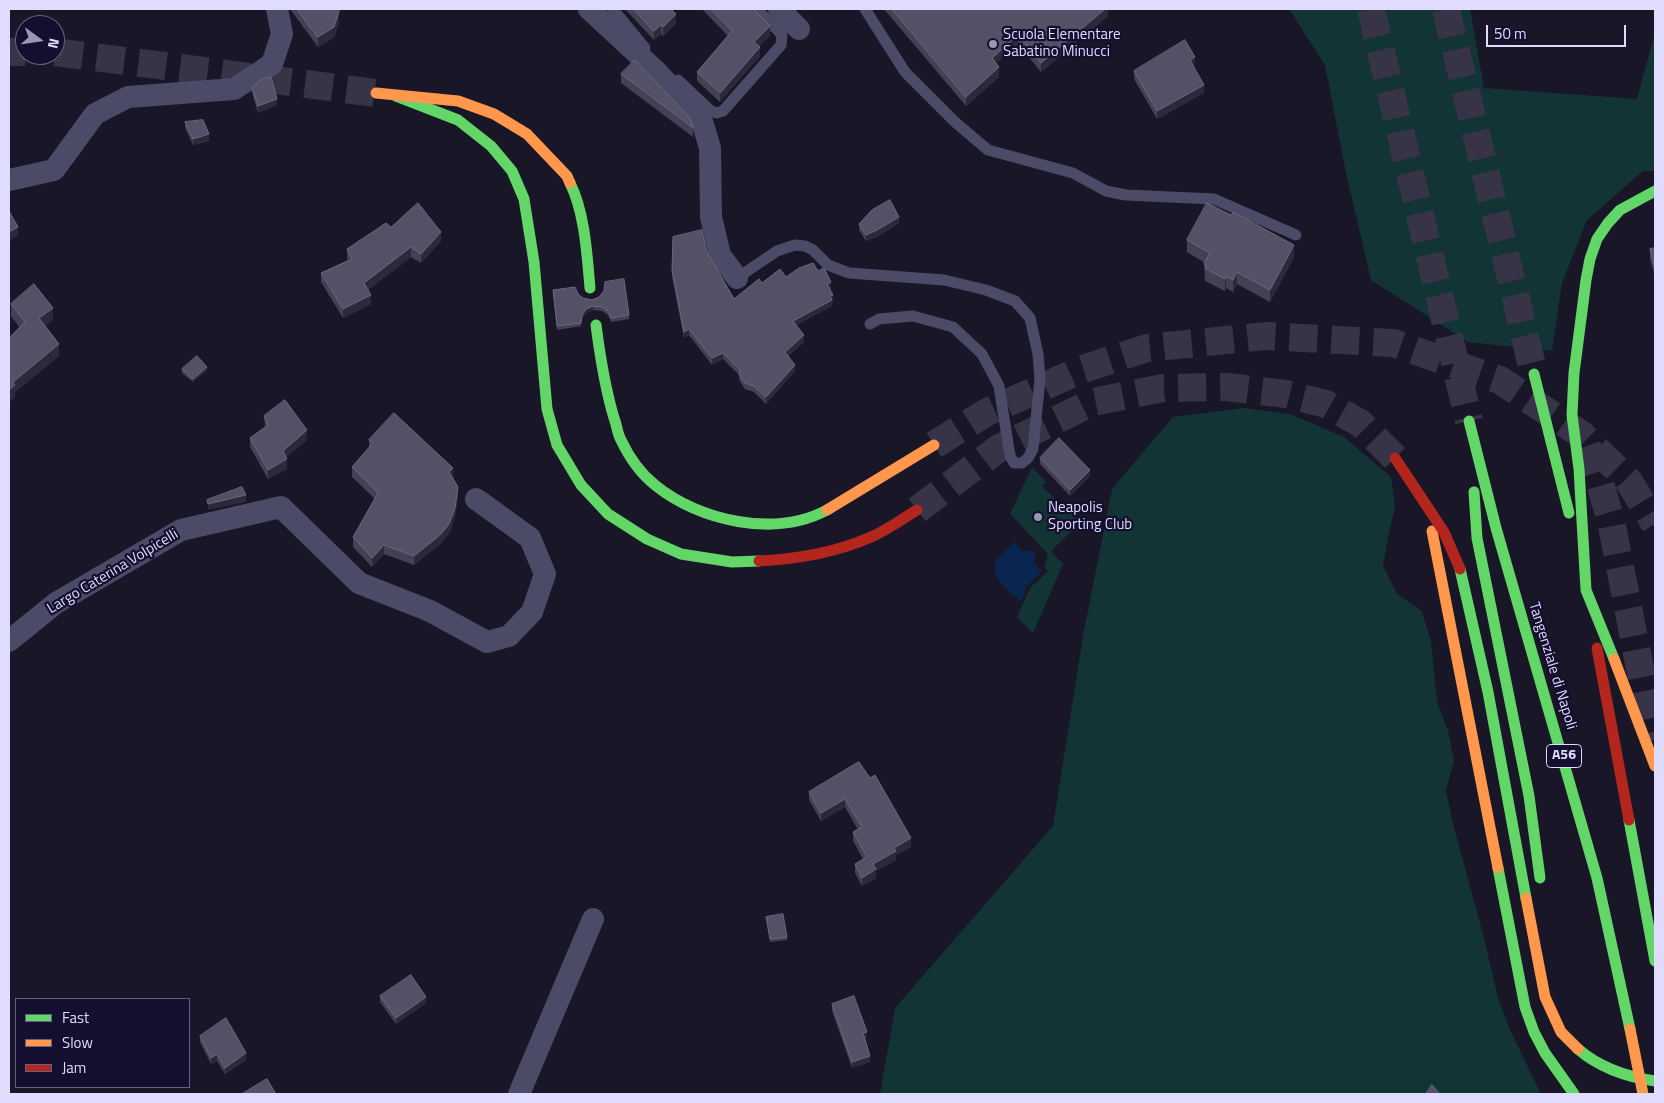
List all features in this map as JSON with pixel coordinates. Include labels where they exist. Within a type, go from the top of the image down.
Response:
[{"type":"highway","points":[[376,93],[458,101],[494,114],[526,134],[567,176],[576,194],[585,240],[590,288]]},
{"type":"highway","points":[[396,96],[458,120],[491,146],[512,170],[524,199],[534,262],[547,409],[557,445],[581,485],[608,514],[647,539],[681,554],[732,562],[783,560],[829,553],[872,537],[917,510]]},
{"type":"highway","points":[[1655,191],[1635,200],[1620,210],[1597,239],[1590,259],[1586,280],[1574,373],[1572,415],[1579,469],[1586,590],[1655,766]]},
{"type":"highway","points":[[596,325],[604,378],[620,440],[636,466],[654,485],[679,503],[709,515],[740,522],[770,524],[796,520],[821,512],[934,445]]},
{"type":"highway","points":[[1534,374],[1586,590],[1655,962]]},
{"type":"highway","name":"Tangenziale di Napoli","points":[[1542,892],[1527,786],[1477,538],[1470,425],[1514,592],[1590,849],[1643,1094]]},
{"type":"highway","points":[[1395,458],[1444,532],[1460,568],[1466,589],[1490,702],[1545,997],[1552,1016],[1561,1032],[1572,1044],[1595,1061],[1618,1072],[1655,1081]]},
{"type":"highway","points":[[1408,476],[1428,517],[1432,534],[1525,1007],[1538,1042],[1548,1060],[1574,1094]]},
{"type":"highway","points":[[1571,1026],[1578,1037],[1599,1060],[1618,1072]]},
{"type":"street","points":[[9,180],[54,170],[95,114],[128,97],[234,89],[272,64],[282,34],[277,9]]},
{"type":"street","points":[[589,9],[656,71],[702,121],[710,148],[711,217],[720,255],[737,278]]},
{"type":"street","points":[[779,9],[799,29]]},
{"type":"street","name":"Largo Caterina Volpicelli","points":[[9,641],[56,603],[181,530],[282,507],[359,583],[430,611],[487,642],[510,636],[532,612],[545,574],[530,538],[476,499]]},
{"type":"street","points":[[519,1094],[593,919]]},
{"type":"lane","points":[[613,9],[644,47],[711,111],[717,113],[723,111],[781,46],[782,35],[757,9]]},
{"type":"lane","points":[[865,9],[905,72],[955,122],[988,150],[1073,173],[1106,191],[1126,195],[1214,199],[1296,235]]},
{"type":"lane","points":[[737,278],[777,251],[795,245],[805,246],[813,250],[828,265],[849,273],[944,280],[986,290],[1015,301],[1030,318],[1038,354],[1040,379],[1033,450],[1028,458],[1022,463],[1014,464],[1010,456],[999,386],[982,354],[953,327],[913,316],[879,319],[870,324]]},
{"type":"green space","points":[[1289,9],[1470,9],[1484,88],[1637,99],[1655,32],[1655,171],[1643,171],[1587,220],[1562,283],[1552,351],[1468,342],[1371,280],[1346,173],[1325,65]]},
{"type":"green space","points":[[1244,408],[1290,414],[1344,437],[1391,477],[1395,507],[1383,566],[1397,594],[1422,611],[1431,641],[1437,702],[1448,731],[1454,761],[1446,790],[1452,820],[1498,998],[1510,1030],[1541,1094],[880,1094],[895,1008],[1053,826],[1083,636],[1112,489],[1173,417]]},
{"type":"green space","points":[[1032,467],[1046,482],[1042,486],[1063,507],[1066,504],[1083,520],[1051,551],[1063,564],[1033,633],[1017,617],[1030,588],[1048,571],[1044,567],[1048,554],[1010,514]]},
{"type":"water","points":[[1014,542],[1023,552],[1026,550],[1033,551],[1036,557],[1033,562],[1042,571],[1027,586],[1021,602],[1003,585],[994,569],[998,558]]},
{"type":"building","points":[[297,9],[337,9],[339,12],[334,27],[318,37]]},
{"type":"building","points":[[634,9],[671,9],[676,14],[663,27],[661,25],[654,31]]},
{"type":"building","points":[[711,9],[753,9],[770,26],[754,42],[760,47],[720,93],[697,72],[732,31]]},
{"type":"building","name":"Scuola Elementare Sabatino Minucci","points":[[892,9],[1105,9],[1041,63],[1018,35],[992,58],[999,67],[966,97]]},
{"type":"building","points":[[1185,40],[1195,57],[1190,60],[1204,85],[1157,111],[1134,71]]},
{"type":"building","points":[[635,60],[690,118],[693,128],[621,74]]},
{"type":"building","points":[[271,77],[277,99],[258,106],[252,87],[261,80]]},
{"type":"building","points":[[203,120],[209,134],[193,139],[185,122]]},
{"type":"building","points":[[890,200],[899,217],[866,235],[859,224],[872,210]]},
{"type":"building","points":[[418,203],[441,232],[421,254],[411,247],[364,283],[371,295],[343,309],[321,273],[352,259],[347,249],[386,223],[391,227]]},
{"type":"building","points":[[1207,203],[1231,215],[1233,212],[1294,245],[1270,290],[1237,272],[1233,280],[1226,276],[1225,279],[1205,268],[1207,266],[1204,264],[1210,253],[1187,240]]},
{"type":"building","points":[[9,211],[18,227],[9,232]]},
{"type":"building","points":[[702,230],[707,252],[734,299],[759,279],[762,283],[780,269],[786,277],[799,268],[813,263],[818,271],[824,268],[831,282],[827,284],[833,295],[830,296],[832,300],[793,321],[804,335],[785,352],[795,365],[766,397],[754,386],[745,383],[739,374],[740,370],[723,353],[712,358],[689,329],[684,332],[672,270],[673,237]]},
{"type":"building","points":[[1655,248],[1655,268],[1650,249]]},
{"type":"building","points":[[624,279],[629,315],[611,318],[608,311],[602,307],[593,306],[586,309],[582,315],[581,323],[557,326],[553,290],[575,287],[578,294],[583,298],[592,300],[599,297],[604,291],[605,282]]},
{"type":"building","points":[[34,284],[53,308],[39,318],[59,344],[13,382],[15,385],[9,390],[9,338],[25,322],[11,304]]},
{"type":"building","points":[[197,356],[207,367],[193,379],[182,369]]},
{"type":"building","points":[[285,400],[307,430],[283,451],[287,459],[268,470],[250,438],[268,425],[264,416]]},
{"type":"building","points":[[394,413],[453,468],[449,472],[458,487],[455,508],[449,524],[440,535],[414,556],[384,545],[372,558],[353,537],[378,493],[352,467],[373,443],[369,440]]},
{"type":"building","points":[[1059,438],[1090,470],[1070,490],[1040,458]]},
{"type":"building","points":[[242,487],[246,495],[208,504],[207,500]]},
{"type":"building","points":[[859,762],[870,778],[875,775],[911,838],[894,848],[896,851],[873,864],[876,869],[862,878],[855,864],[867,857],[853,832],[862,827],[845,799],[821,813],[809,792]]},
{"type":"building","points":[[783,914],[787,937],[770,939],[766,917]]},
{"type":"building","points":[[411,975],[426,997],[396,1018],[380,996]]},
{"type":"building","points":[[854,996],[867,1032],[863,1033],[870,1056],[852,1062],[832,1004]]},
{"type":"building","points":[[226,1018],[246,1053],[225,1068],[217,1054],[211,1058],[200,1036]]},
{"type":"building","points":[[267,1079],[276,1094],[242,1094]]},
{"type":"building","points":[[1432,1085],[1440,1094],[1426,1094]]},
{"type":"tunnel","points":[[1371,9],[1469,421]]},
{"type":"tunnel","points":[[1446,9],[1534,374]]},
{"type":"tunnel","points":[[9,52],[15,52]]},
{"type":"tunnel","points":[[65,53],[376,93]]},
{"type":"tunnel","points":[[934,445],[987,412],[1083,369],[1147,348],[1266,336],[1393,343],[1500,380],[1582,435],[1628,480],[1655,524]]},
{"type":"tunnel","points":[[917,510],[999,448],[1093,402],[1163,388],[1227,387],[1286,394],[1326,404],[1360,423],[1395,458]]},
{"type":"tunnel","points":[[1587,446],[1611,521],[1654,740]]},
{"type":"traffic: fast","points":[[396,96],[458,120],[491,146],[512,171],[524,199],[534,262],[547,409],[557,445],[581,485],[608,514],[647,539],[681,554],[732,562],[759,561]]},
{"type":"traffic: fast","points":[[570,183],[582,221],[590,288]]},
{"type":"traffic: fast","points":[[1614,659],[1586,590],[1579,469],[1572,415],[1574,373],[1586,280],[1590,259],[1597,239],[1620,210],[1655,191]]},
{"type":"traffic: fast","points":[[596,325],[605,384],[619,435],[635,464],[655,485],[673,498],[693,508],[738,522],[784,523],[806,518],[827,510]]},
{"type":"traffic: fast","points":[[1534,374],[1569,513]]},
{"type":"traffic: fast","points":[[1469,421],[1496,528],[1597,878],[1630,1029]]},
{"type":"traffic: fast","points":[[1474,492],[1477,538],[1529,796],[1540,878]]},
{"type":"traffic: fast","points":[[1460,569],[1488,692],[1526,898]]},
{"type":"traffic: fast","points":[[1629,820],[1655,961]]},
{"type":"traffic: fast","points":[[1498,868],[1525,1007],[1534,1032],[1545,1053],[1574,1094]]},
{"type":"traffic: fast","points":[[1578,1049],[1586,1056],[1614,1071],[1655,1081]]},
{"type":"traffic: slow","points":[[376,93],[458,101],[494,114],[527,134],[567,176],[570,183]]},
{"type":"traffic: slow","points":[[827,510],[934,445]]},
{"type":"traffic: slow","points":[[1432,531],[1498,868]]},
{"type":"traffic: slow","points":[[1614,659],[1655,766]]},
{"type":"traffic: slow","points":[[1526,898],[1545,997],[1561,1032],[1578,1049]]},
{"type":"traffic: slow","points":[[1630,1029],[1643,1094]]},
{"type":"traffic: jam","points":[[1395,458],[1444,532],[1460,569]]},
{"type":"traffic: jam","points":[[759,561],[802,557],[857,543],[889,528],[917,510]]},
{"type":"traffic: jam","points":[[1597,648],[1629,820]]},
{"type":"place","name":"Scuola Elementare Sabatino Minucci","points":[[993,44]]},
{"type":"place","name":"Neapolis Sporting Club","points":[[1038,517]]}]
